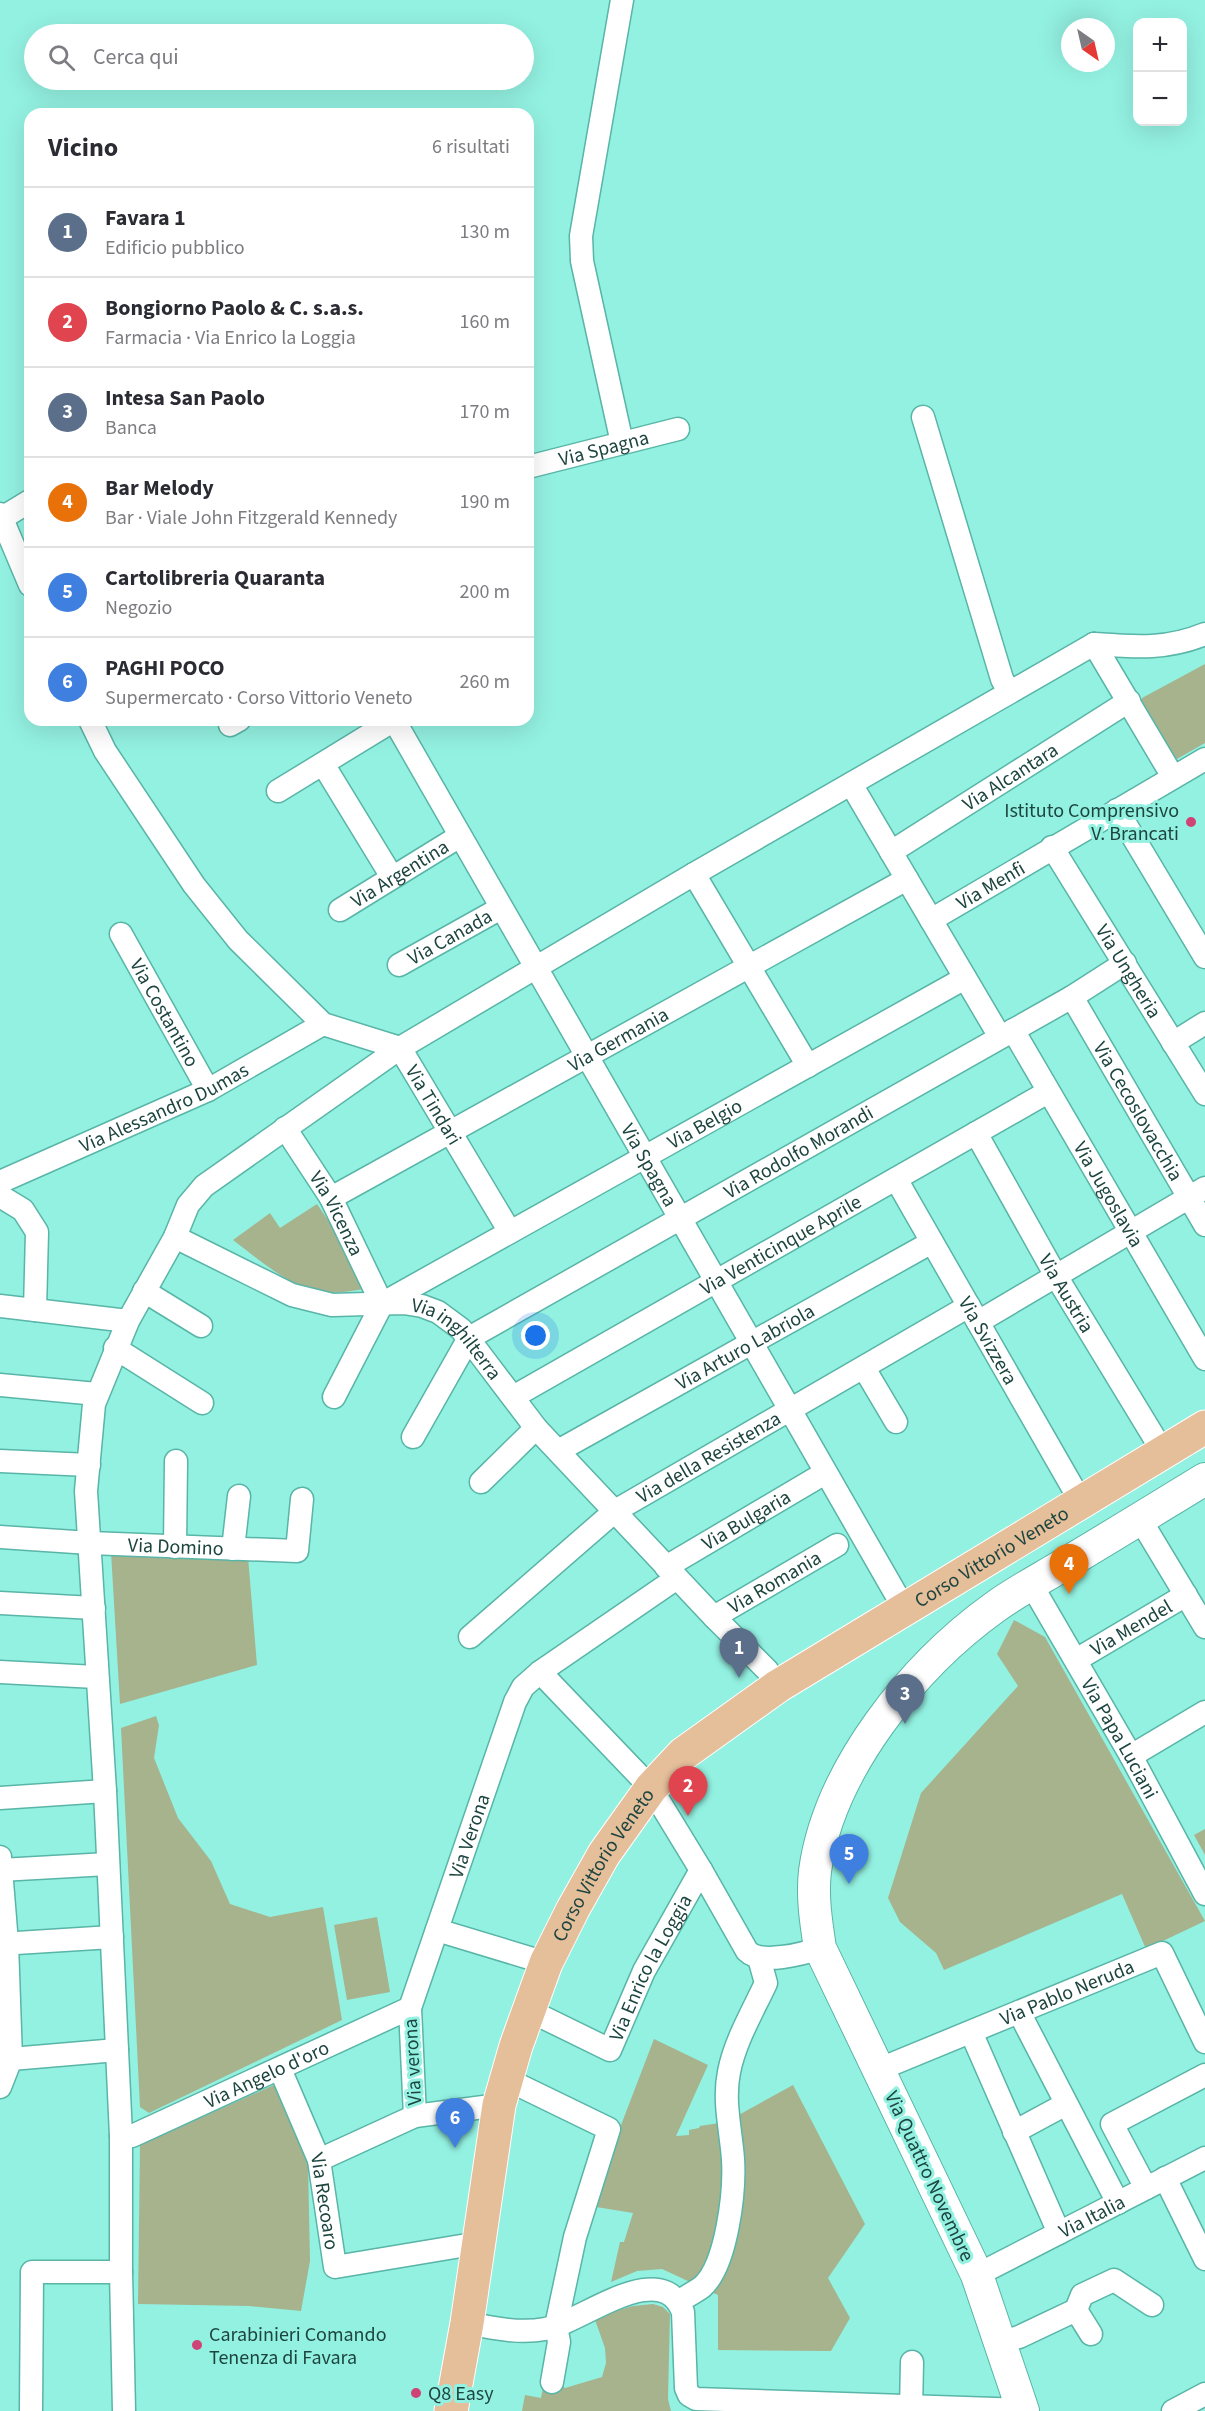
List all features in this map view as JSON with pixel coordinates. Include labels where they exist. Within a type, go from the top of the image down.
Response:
[{"type":"main road","name":"Corso Vittorio Veneto","points":[[451,2411],[503,2092],[528,2010],[546,1963],[604,1854],[651,1788],[683,1754],[778,1686],[1205,1427]]},
{"type":"street","points":[[622,0],[581,236],[582,261],[622,443]]},
{"type":"street","points":[[923,417],[1002,679],[1009,692]]},
{"type":"street","name":"Via Spagna","points":[[534,465],[678,429]]},
{"type":"street","points":[[24,504],[1,516],[24,571]]},
{"type":"street","points":[[124,2411],[121,2136],[105,1791],[86,1491],[94,1404],[115,1348],[175,1237],[188,1205],[199,1190],[400,1048],[694,874],[1094,644],[1150,648],[1171,645],[1205,634]]},
{"type":"street","points":[[1094,644],[1173,777]]},
{"type":"street","name":"Via Alcantara","points":[[891,852],[1129,700]]},
{"type":"street","points":[[93,726],[105,751],[194,885],[238,939],[323,1024]]},
{"type":"street","points":[[278,791],[384,726]]},
{"type":"street","name":"Via Spagna","points":[[397,726],[905,1610]]},
{"type":"street","name":"Via Menfi","points":[[931,920],[1205,759]]},
{"type":"street","points":[[323,764],[392,877]]},
{"type":"street","name":"Via Jugoslavia","points":[[852,784],[965,978],[1048,1092],[1205,1359]]},
{"type":"street","points":[[1117,810],[1205,957]]},
{"type":"street","name":"Via Argentina","points":[[340,910],[460,836]]},
{"type":"street","name":"Via Ungheria","points":[[1052,848],[1205,1094]]},
{"type":"street","points":[[694,874],[808,1066]]},
{"type":"street","name":"Via Germania","points":[[330,1198],[907,879]]},
{"type":"street","name":"Via Canada","points":[[399,965],[501,908]]},
{"type":"street","name":"Via Costantino","points":[[121,934],[208,1090]]},
{"type":"street","name":"Via Rodolfo Morandi","points":[[470,1338],[1072,997],[1125,963]]},
{"type":"street","name":"Via Belgio","points":[[382,1304],[965,978]]},
{"type":"street","name":"Via Cecoslovacchia","points":[[1072,997],[1197,1193],[1205,1225]]},
{"type":"street","points":[[1173,1043],[1205,1023]]},
{"type":"street","name":"Via Tindari","points":[[323,1024],[400,1048],[510,1232]]},
{"type":"street","name":"Via Alessandro Dumas","points":[[0,1182],[208,1090],[323,1024]]},
{"type":"street","name":"Via Venticinque Aprile","points":[[513,1397],[1048,1092]]},
{"type":"street","name":"Via Vicenza","points":[[285,1128],[330,1198],[382,1304]]},
{"type":"street","name":"Via Austria","points":[[976,1133],[1056,1276],[1163,1452]]},
{"type":"street","name":"Via Svizzera","points":[[896,1179],[1082,1502]]},
{"type":"street","name":"Via della Resistenza","points":[[470,1637],[615,1511],[864,1368],[1056,1276],[1197,1193]]},
{"type":"street","points":[[0,1196],[23,1210],[37,1232],[35,1310]]},
{"type":"street","name":"Via inghilterra","points":[[175,1237],[292,1295],[332,1305],[404,1303],[438,1312],[461,1329],[536,1428],[767,1670],[778,1686]]},
{"type":"street","name":"Via Arturo Labriola","points":[[558,1451],[932,1242]]},
{"type":"street","points":[[144,1291],[201,1326]]},
{"type":"street","points":[[334,1397],[382,1304]]},
{"type":"street","points":[[0,1305],[128,1321]]},
{"type":"street","points":[[413,1437],[470,1338]]},
{"type":"street","points":[[115,1348],[202,1403]]},
{"type":"street","points":[[864,1368],[896,1422]]},
{"type":"street","points":[[0,1385],[98,1394]]},
{"type":"street","points":[[481,1482],[536,1428]]},
{"type":"street","points":[[0,1461],[88,1465]]},
{"type":"street","points":[[175,1547],[176,1461]]},
{"type":"street","name":"Via Bulgaria","points":[[672,1573],[825,1473]]},
{"type":"street","name":"Via Quattro Novembre","points":[[1023,2411],[977,2275],[820,1948],[814,1908],[815,1872],[825,1826],[842,1785],[863,1750],[913,1683],[969,1628],[996,1606],[1205,1479]]},
{"type":"street","points":[[233,1549],[239,1496]]},
{"type":"street","name":"Via Domino","points":[[0,1537],[297,1551],[302,1499]]},
{"type":"street","points":[[1140,1519],[1205,1627]]},
{"type":"street","name":"Via Romania","points":[[714,1617],[837,1545]]},
{"type":"street","name":"Via Verona","points":[[410,2008],[515,1702],[523,1687],[672,1573]]},
{"type":"street","name":"Via Papa Luciani","points":[[1026,1587],[1076,1660],[1131,1756],[1205,1894]]},
{"type":"street","name":"Via Mendel","points":[[1076,1660],[1186,1595]]},
{"type":"street","points":[[0,1603],[94,1608]]},
{"type":"street","points":[[0,1672],[96,1677]]},
{"type":"street","points":[[540,1672],[651,1788]]},
{"type":"street","points":[[1131,1756],[1205,1712]]},
{"type":"street","name":"Via Enrico la Loggia","points":[[651,1788],[745,1948],[751,1955],[759,1958]]},
{"type":"street","points":[[0,1798],[105,1791]]},
{"type":"street","points":[[0,2087],[11,2059],[5,2021],[0,1866],[108,1864]]},
{"type":"street","name":"Via Enrico la Loggia","points":[[528,2010],[610,2050],[644,1971],[701,1870]]},
{"type":"street","points":[[437,1930],[546,1963]]},
{"type":"street","points":[[4,1943],[112,1937]]},
{"type":"street","points":[[678,2301],[702,2286],[710,2277],[727,2235],[733,2162],[727,2096],[728,2073],[735,2051],[766,1983],[759,1958],[804,1954],[820,1948]]},
{"type":"street","name":"Via Pablo Neruda","points":[[879,2069],[1162,1953],[1205,2042]]},
{"type":"street","name":"Via Angelo d'oro","points":[[121,2136],[132,2136],[410,2008]]},
{"type":"street","name":"Via verona","points":[[410,2008],[415,2116]]},
{"type":"street","points":[[1019,2012],[1118,2203]]},
{"type":"street","points":[[970,2032],[1059,2233]]},
{"type":"street","points":[[11,2059],[117,2050]]},
{"type":"street","name":"Via Recoaro","points":[[279,2069],[319,2160],[335,2267],[479,2243]]},
{"type":"street","points":[[1205,2075],[1112,2124],[1155,2183],[1205,2259]]},
{"type":"street","points":[[503,2092],[609,2129],[575,2237],[556,2326],[559,2342],[552,2382]]},
{"type":"street","name":"Via Verona","points":[[319,2160],[415,2116],[503,2092]]},
{"type":"street","points":[[1014,2132],[1066,2104]]},
{"type":"street","name":"Via Italia","points":[[977,2275],[1205,2158]]},
{"type":"street","points":[[31,2411],[32,2272],[121,2272]]},
{"type":"street","points":[[1001,2342],[1019,2337],[1076,2310],[1082,2295],[1114,2280],[1152,2305]]},
{"type":"street","points":[[467,2323],[496,2328],[536,2330],[556,2326],[627,2294],[657,2289],[669,2293],[678,2301],[683,2312],[686,2388],[692,2397],[911,2409],[1023,2411]]},
{"type":"street","points":[[1076,2310],[1091,2334]]},
{"type":"street","points":[[911,2409],[912,2362]]},
{"type":"street","points":[[1173,2411],[1205,2394]]},
{"type":"green space","points":[[1205,664],[1205,743],[1170,763],[1140,703],[1142,698]]},
{"type":"green space","points":[[317,1204],[340,1238],[364,1289],[332,1293],[309,1289],[274,1271],[233,1240],[270,1213],[280,1228]]},
{"type":"green space","points":[[111,1552],[248,1557],[257,1665],[120,1704]]},
{"type":"green space","points":[[1014,1620],[1045,1637],[1205,1921],[1146,1949],[1122,1894],[944,1970],[936,1953],[900,1922],[888,1898],[921,1793],[1018,1686],[997,1654]]},
{"type":"green space","points":[[156,1716],[159,1725],[154,1758],[178,1818],[211,1861],[230,1904],[270,1917],[323,1907],[342,2020],[149,2113],[140,2107],[121,1728]]},
{"type":"green space","points":[[1205,1829],[1205,1855],[1194,1835]]},
{"type":"green space","points":[[377,1917],[390,1992],[347,2000],[334,1925]]},
{"type":"green space","points":[[654,2039],[708,2065],[676,2136],[689,2135],[689,2130],[700,2126],[726,2122],[793,2085],[865,2224],[828,2278],[850,2318],[831,2351],[718,2350],[718,2295],[662,2269],[637,2271],[611,2282],[620,2242],[624,2242],[633,2213],[590,2206]]},
{"type":"green space","points":[[274,2085],[308,2162],[310,2261],[301,2311],[249,2306],[138,2304],[140,2145]]},
{"type":"green space","points":[[653,2304],[663,2307],[670,2314],[668,2399],[671,2411],[522,2411],[525,2395],[541,2398],[544,2383],[565,2388],[602,2377],[606,2363],[605,2348],[594,2317],[633,2306]]},
{"type":"place","name":"Istituto Comprensivo V. Brancati","points":[[1191,822]]},
{"type":"place","name":"Bar Melody","points":[[1069,1594]]},
{"type":"place","name":"Favara 1","points":[[739,1678]]},
{"type":"place","name":"Intesa San Paolo","points":[[905,1724]]},
{"type":"place","name":"Bongiorno Paolo & C. s.a.s.","points":[[688,1816]]},
{"type":"place","name":"Cartolibreria Quaranta","points":[[849,1884]]},
{"type":"place","name":"PAGHI POCO","points":[[455,2148]]},
{"type":"place","name":"Carabinieri Comando Tenenza di Favara","points":[[197,2345]]},
{"type":"place","name":"Q8 Easy","points":[[416,2393]]}]
